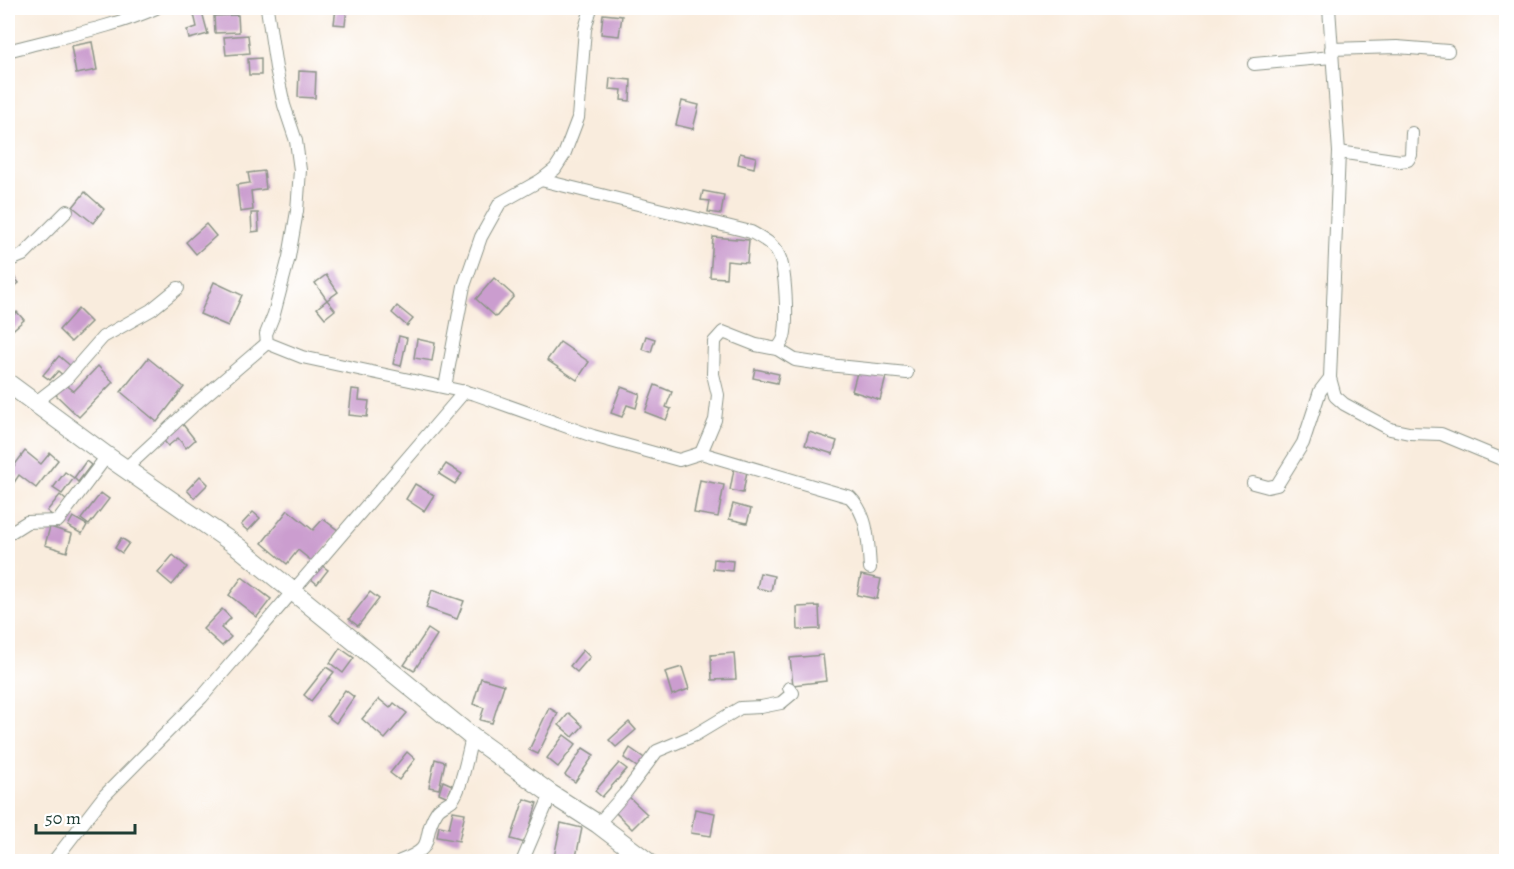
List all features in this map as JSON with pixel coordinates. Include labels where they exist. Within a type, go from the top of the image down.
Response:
[{"type":"main road","points":[[8,383],[107,456],[237,546],[472,737],[648,861]]},
{"type":"street","points":[[8,51],[89,30],[156,8]]},
{"type":"street","points":[[267,8],[276,68],[284,105],[296,141],[300,170],[297,211],[289,257],[274,314],[266,334],[267,343]]},
{"type":"street","points":[[445,387],[464,286],[481,237],[500,203],[555,170],[564,155],[578,118],[585,29],[591,8]]},
{"type":"street","points":[[1329,8],[1339,152],[1330,378],[1335,396],[1390,429],[1409,433],[1441,434],[1506,461]]},
{"type":"street","points":[[1254,64],[1331,53],[1397,47],[1448,51]]},
{"type":"street","points":[[1339,152],[1400,161],[1408,160],[1411,155],[1412,133]]},
{"type":"street","points":[[541,180],[752,231],[771,244],[780,257],[784,275],[785,332],[783,341],[777,349]]},
{"type":"street","points":[[8,261],[23,255],[68,211]]},
{"type":"street","points":[[36,402],[67,378],[103,337],[151,310],[178,288]]},
{"type":"street","points":[[700,453],[715,420],[718,395],[713,374],[714,342],[723,332],[756,345],[777,349],[795,360],[907,373]]},
{"type":"street","points":[[267,343],[302,357],[465,391],[593,436],[679,460],[700,453],[850,497],[863,515],[870,568]]},
{"type":"street","points":[[126,468],[192,407],[267,343]]},
{"type":"street","points":[[1254,483],[1268,487],[1277,485],[1303,442],[1320,391],[1330,378]]},
{"type":"street","points":[[52,861],[104,796],[202,697],[465,391]]},
{"type":"street","points":[[8,534],[27,522],[58,521],[107,456]]},
{"type":"street","points":[[598,824],[627,791],[657,751],[695,735],[740,708],[781,703],[793,693],[789,688]]},
{"type":"street","points":[[400,861],[424,849],[437,809],[452,800],[457,790],[472,737]]},
{"type":"street","points":[[522,861],[551,794]]},
{"type":"building","points":[[201,8],[208,34],[189,39],[187,30],[197,27],[193,10]]},
{"type":"building","points":[[336,8],[347,8],[345,25],[334,24]]},
{"type":"building","points":[[603,14],[622,16],[619,36],[601,34]]},
{"type":"building","points":[[238,15],[239,32],[215,33],[214,16]]},
{"type":"building","points":[[248,35],[250,53],[226,55],[224,37]]},
{"type":"building","points":[[92,42],[97,70],[76,74],[71,46]]},
{"type":"building","points":[[261,58],[261,75],[249,75],[248,59]]},
{"type":"building","points":[[299,71],[316,72],[315,98],[298,97]]},
{"type":"building","points":[[610,78],[631,80],[630,101],[621,100],[622,90],[609,89]]},
{"type":"building","points":[[682,101],[699,105],[693,129],[676,125]]},
{"type":"building","points":[[740,153],[756,157],[754,168],[738,164]]},
{"type":"building","points":[[264,171],[266,189],[251,191],[253,210],[240,212],[237,185],[250,183],[248,173]]},
{"type":"building","points":[[703,191],[724,195],[721,214],[708,212],[710,201],[701,200]]},
{"type":"building","points":[[85,192],[104,209],[93,223],[73,207]]},
{"type":"building","points":[[251,213],[258,213],[259,231],[252,232]]},
{"type":"building","points":[[206,224],[216,236],[196,254],[186,242]]},
{"type":"building","points":[[713,237],[749,240],[747,263],[727,261],[726,278],[710,277]]},
{"type":"building","points":[[8,269],[19,283],[8,292]]},
{"type":"building","points":[[326,275],[338,292],[327,300],[315,283]]},
{"type":"building","points":[[494,278],[514,296],[496,317],[476,299]]},
{"type":"building","points":[[214,282],[242,295],[228,326],[200,314]]},
{"type":"building","points":[[327,300],[335,310],[325,318],[317,308]]},
{"type":"building","points":[[397,306],[413,319],[407,326],[392,313]]},
{"type":"building","points":[[78,309],[91,322],[71,342],[59,330]]},
{"type":"building","points":[[17,312],[24,320],[8,334],[8,320]]},
{"type":"building","points":[[399,336],[407,338],[401,366],[393,364]]},
{"type":"building","points":[[646,336],[655,339],[651,352],[642,349]]},
{"type":"building","points":[[417,339],[435,343],[432,361],[414,358]]},
{"type":"building","points":[[560,342],[589,362],[577,380],[547,360]]},
{"type":"building","points":[[59,356],[73,368],[65,377],[58,371],[50,380],[43,375]]},
{"type":"building","points":[[148,358],[184,387],[157,422],[121,392]]},
{"type":"building","points":[[98,366],[113,382],[79,417],[56,395],[65,384],[74,391]]},
{"type":"building","points":[[755,369],[779,374],[777,383],[753,378]]},
{"type":"building","points":[[858,369],[886,377],[880,400],[852,391]]},
{"type":"building","points":[[655,385],[672,392],[666,407],[671,409],[666,420],[645,412]]},
{"type":"building","points":[[621,387],[640,394],[636,408],[627,405],[622,417],[611,413]]},
{"type":"building","points":[[352,389],[360,390],[359,400],[369,401],[367,417],[349,415]]},
{"type":"building","points":[[181,422],[195,440],[186,448],[178,438],[168,446],[162,438]]},
{"type":"building","points":[[809,432],[837,441],[833,454],[805,445]]},
{"type":"building","points":[[25,451],[41,464],[50,453],[58,460],[36,488],[19,475],[11,487],[8,484],[8,474]]},
{"type":"building","points":[[86,461],[91,465],[78,482],[74,478]]},
{"type":"building","points":[[446,464],[462,474],[455,484],[439,474]]},
{"type":"building","points":[[734,469],[747,471],[743,493],[730,490]]},
{"type":"building","points":[[65,472],[74,478],[62,494],[53,488]]},
{"type":"building","points":[[200,476],[208,484],[194,498],[187,490]]},
{"type":"building","points":[[700,480],[724,485],[718,517],[694,513]]},
{"type":"building","points":[[415,484],[434,495],[424,511],[406,499]]},
{"type":"building","points":[[101,493],[109,499],[89,525],[81,519]]},
{"type":"building","points":[[60,495],[67,501],[54,517],[47,511]]},
{"type":"building","points":[[733,504],[751,509],[747,523],[729,519]]},
{"type":"building","points":[[288,510],[313,530],[323,519],[339,531],[314,563],[298,550],[287,564],[262,543]]},
{"type":"building","points":[[253,512],[260,518],[248,531],[241,525]]},
{"type":"building","points":[[73,517],[87,525],[82,534],[68,526]]},
{"type":"building","points":[[50,527],[72,534],[67,552],[45,545]]},
{"type":"building","points":[[121,538],[129,543],[122,553],[115,548]]},
{"type":"building","points":[[173,555],[187,567],[172,585],[158,573]]},
{"type":"building","points":[[714,559],[733,561],[732,571],[713,569]]},
{"type":"building","points":[[321,565],[328,570],[317,584],[310,578]]},
{"type":"building","points":[[760,573],[774,576],[771,591],[757,588]]},
{"type":"building","points":[[861,575],[881,579],[877,599],[857,595]]},
{"type":"building","points":[[242,577],[271,599],[257,617],[229,595]]},
{"type":"building","points":[[432,590],[464,601],[457,619],[426,608]]},
{"type":"building","points":[[370,592],[379,599],[358,626],[349,619]]},
{"type":"building","points":[[819,606],[820,629],[798,630],[797,607]]},
{"type":"building","points":[[222,609],[231,618],[221,628],[231,637],[222,646],[203,629]]},
{"type":"building","points":[[428,629],[437,635],[414,671],[404,665]]},
{"type":"building","points":[[340,648],[354,658],[343,673],[330,663]]},
{"type":"building","points":[[583,650],[590,657],[577,672],[570,666]]},
{"type":"building","points":[[734,653],[736,679],[712,680],[711,655]]},
{"type":"building","points":[[823,655],[826,681],[793,685],[790,658]]},
{"type":"building","points":[[326,667],[334,672],[311,701],[304,695]]},
{"type":"building","points":[[682,667],[689,689],[672,695],[665,672]]},
{"type":"building","points":[[481,678],[504,685],[492,723],[480,720],[484,708],[473,704]]},
{"type":"building","points":[[345,690],[354,697],[336,723],[327,716]]},
{"type":"building","points":[[379,699],[390,708],[394,703],[407,713],[385,739],[362,719]]},
{"type":"building","points":[[549,708],[558,713],[538,754],[529,750]]},
{"type":"building","points":[[569,713],[583,726],[573,737],[559,725]]},
{"type":"building","points":[[629,722],[636,730],[616,747],[609,740]]},
{"type":"building","points":[[564,735],[576,744],[558,767],[547,758]]},
{"type":"building","points":[[583,748],[594,755],[575,782],[565,775]]},
{"type":"building","points":[[630,748],[647,760],[640,769],[624,758]]},
{"type":"building","points":[[407,752],[415,759],[399,780],[390,773]]},
{"type":"building","points":[[435,759],[445,762],[439,789],[429,787]]},
{"type":"building","points":[[619,763],[627,769],[602,797],[595,791]]},
{"type":"building","points":[[443,781],[452,785],[448,797],[439,793]]},
{"type":"building","points":[[628,796],[647,814],[632,829],[614,811]]},
{"type":"building","points":[[524,799],[537,803],[525,843],[511,839]]},
{"type":"building","points":[[695,809],[715,813],[711,836],[691,833]]},
{"type":"building","points":[[453,811],[465,813],[459,841],[437,837],[439,826],[449,828]]},
{"type":"building","points":[[561,823],[582,828],[575,862],[553,862]]}]
